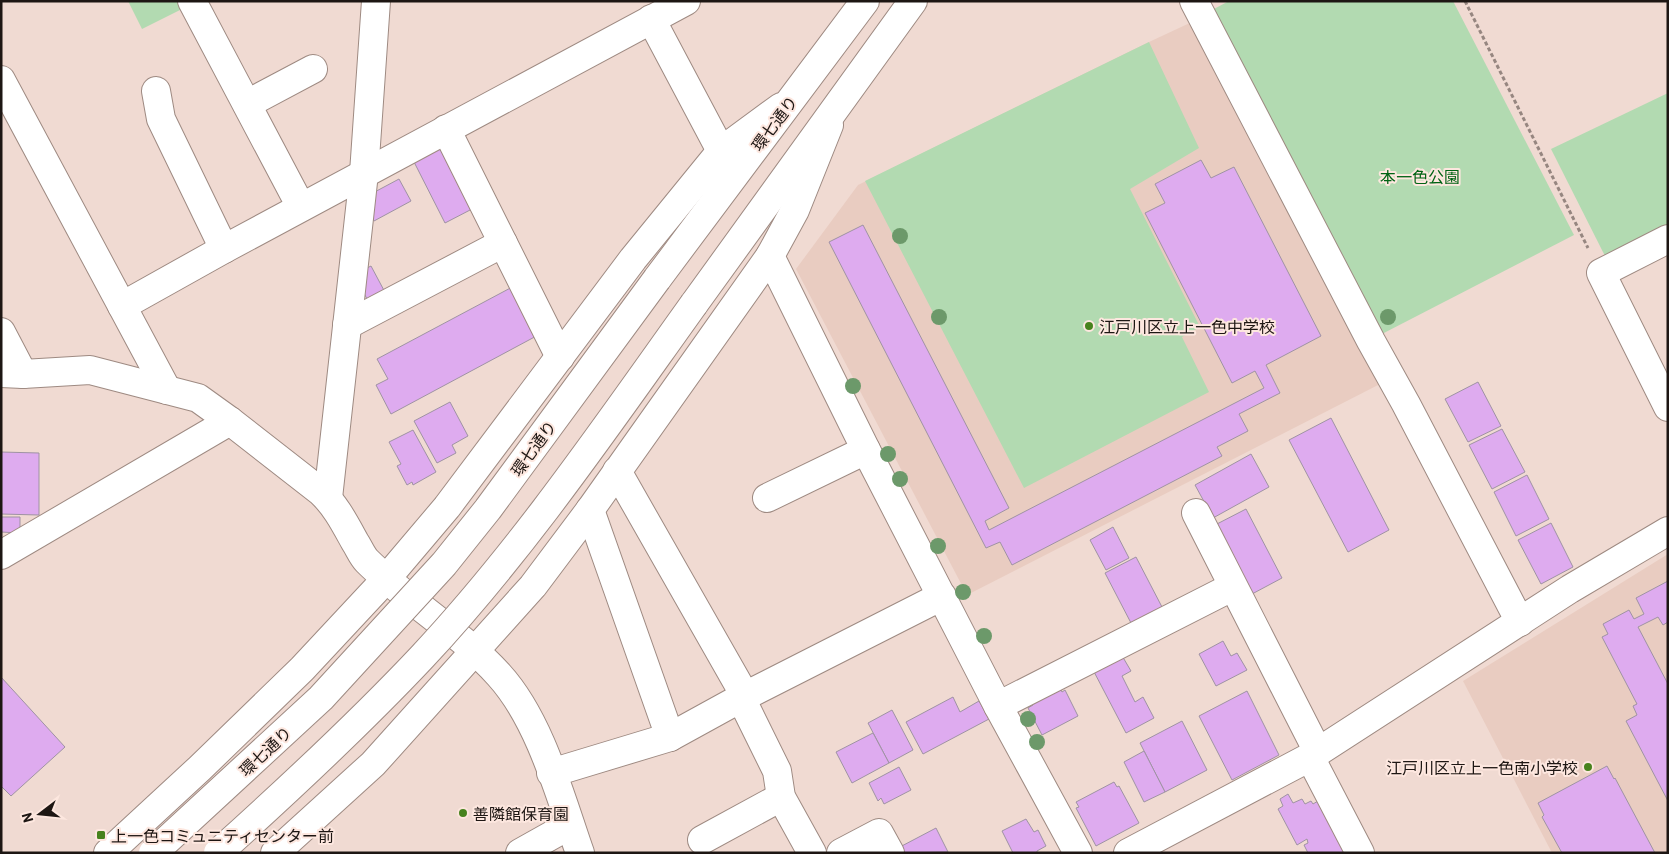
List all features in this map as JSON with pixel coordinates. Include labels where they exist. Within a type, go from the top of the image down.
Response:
[{"type":"street","points":[[192,1],[301,207]]},
{"type":"street","points":[[328,498],[364,173],[376,1]]},
{"type":"street","points":[[122,306],[446,129],[654,12],[686,1]]},
{"type":"street","name":"環七通り","points":[[153,853],[322,698],[444,564],[488,509],[864,1]]},
{"type":"street","points":[[218,853],[350,729],[423,656],[474,596],[569,478],[913,1]]},
{"type":"street","points":[[1194,1],[1366,332],[1406,404],[1520,622]]},
{"type":"street","points":[[654,12],[721,151]]},
{"type":"street","points":[[247,104],[313,69]]},
{"type":"street","points":[[1,80],[167,390]]},
{"type":"street","points":[[156,91],[161,119],[224,249]]},
{"type":"street","points":[[108,853],[200,768],[302,668],[386,579],[447,507],[633,259],[721,151],[791,100]]},
{"type":"street","points":[[275,853],[373,764],[533,586],[590,510],[770,256],[795,210],[836,107]]},
{"type":"street","points":[[446,129],[560,357]]},
{"type":"street","points":[[1668,239],[1601,273],[1668,407]]},
{"type":"street","points":[[347,325],[503,243]]},
{"type":"street","points":[[770,256],[866,450],[998,706],[1078,853]]},
{"type":"street","points":[[1,332],[12,374],[90,370],[198,398],[328,498],[365,559],[386,579],[475,650],[500,676],[521,706],[537,734],[580,853]]},
{"type":"street","points":[[1,555],[230,421]]},
{"type":"street","points":[[767,498],[866,450]]},
{"type":"street","points":[[617,471],[740,687],[741,698],[777,771],[782,797],[804,850]]},
{"type":"street","points":[[590,510],[670,736]]},
{"type":"street","points":[[1196,513],[1314,754],[1360,853]]},
{"type":"street","points":[[1144,849],[1314,754],[1570,589],[1668,531]]},
{"type":"street","points":[[998,706],[1232,587]]},
{"type":"street","points":[[551,773],[670,736],[942,596]]},
{"type":"street","points":[[702,840],[782,797]]},
{"type":"street","points":[[520,853],[570,825]]},
{"type":"street","points":[[841,853],[879,833],[890,853]]},
{"type":"path","points":[[1465,1],[1601,273]]},
{"type":"shaded area","name":"江戸川区立上一色中学校","points":[[1194,21],[1382,383],[967,595],[796,269],[858,185]]},
{"type":"shaded area","name":"江戸川区立上一色南小学校","points":[[1668,554],[1668,853],[1552,853],[1463,681]]},
{"type":"green space","points":[[128,1],[180,1],[184,8],[142,29]]},
{"type":"green space","name":"本一色公園","points":[[1229,1],[1453,1],[1574,235],[1380,335],[1212,10]]},
{"type":"green space","points":[[1149,42],[1199,148],[1130,189],[1200,327],[1182,337],[1209,392],[1024,488],[865,181]]},
{"type":"green space","points":[[1668,93],[1668,227],[1606,258],[1551,149]]},
{"type":"building","points":[[439,145],[472,209],[445,223],[412,158]]},
{"type":"building","points":[[1201,160],[1211,178],[1234,167],[1321,336],[1266,365],[1280,393],[1239,414],[1248,431],[1217,447],[1222,456],[1012,565],[1000,542],[986,548],[829,242],[863,225],[1009,508],[985,521],[989,530],[1264,388],[1255,371],[1232,383],[1145,213],[1165,203],[1155,184]]},
{"type":"building","points":[[399,179],[411,201],[374,221],[367,208],[369,195]]},
{"type":"building","points":[[371,266],[387,296],[370,305],[360,285],[359,272]]},
{"type":"building","points":[[516,285],[542,333],[391,414],[376,385],[388,379],[377,359]]},
{"type":"building","points":[[1478,382],[1501,426],[1468,442],[1445,399]]},
{"type":"building","points":[[450,402],[468,436],[452,445],[456,453],[437,463],[414,421]]},
{"type":"building","points":[[1331,418],[1389,530],[1348,552],[1289,440]]},
{"type":"building","points":[[1502,429],[1525,472],[1492,489],[1469,445]]},
{"type":"building","points":[[413,430],[436,472],[413,485],[412,482],[407,485],[397,466],[401,464],[389,442]]},
{"type":"building","points":[[1,452],[39,453],[39,515],[1,514]]},
{"type":"building","points":[[1251,454],[1269,487],[1213,518],[1195,485]]},
{"type":"building","points":[[1527,475],[1549,519],[1516,536],[1494,492]]},
{"type":"building","points":[[1246,509],[1282,578],[1252,594],[1215,525]]},
{"type":"building","points":[[1,517],[20,517],[20,533],[1,532]]},
{"type":"building","points":[[1551,523],[1573,567],[1541,584],[1518,540]]},
{"type":"building","points":[[1113,527],[1129,558],[1106,570],[1090,540]]},
{"type":"building","points":[[1136,557],[1162,607],[1131,623],[1105,573]]},
{"type":"building","points":[[1668,581],[1668,622],[1663,625],[1658,617],[1638,627],[1668,684],[1668,801],[1626,721],[1637,715],[1633,706],[1637,704],[1602,637],[1608,634],[1603,624],[1629,610],[1634,619],[1644,614],[1636,598]]},
{"type":"building","points":[[1223,641],[1231,656],[1237,653],[1247,670],[1216,686],[1199,654]]},
{"type":"building","points":[[1121,654],[1131,671],[1122,676],[1135,702],[1143,697],[1154,718],[1126,733],[1092,668]]},
{"type":"building","points":[[1,677],[65,747],[11,796],[1,786]]},
{"type":"building","points":[[1059,686],[1062,692],[1065,690],[1078,716],[1042,735],[1028,708],[1033,705],[1031,702]]},
{"type":"building","points":[[1247,691],[1279,755],[1232,780],[1199,716]]},
{"type":"building","points":[[953,697],[960,712],[979,701],[989,719],[923,754],[906,722]]},
{"type":"building","points":[[892,710],[913,750],[889,763],[868,723]]},
{"type":"building","points":[[1182,721],[1207,770],[1165,792],[1140,743]]},
{"type":"building","points":[[873,733],[889,763],[852,783],[836,752]]},
{"type":"building","points":[[1144,751],[1165,792],[1144,802],[1124,762]]},
{"type":"building","points":[[1607,766],[1655,853],[1562,853],[1542,817],[1544,815],[1538,803]]},
{"type":"building","points":[[899,767],[911,790],[884,804],[881,798],[878,801],[869,783]]},
{"type":"building","points":[[1114,782],[1117,787],[1119,786],[1139,823],[1096,846],[1076,808],[1079,807],[1076,802]]},
{"type":"building","points":[[1288,794],[1293,803],[1302,799],[1305,804],[1311,801],[1313,804],[1318,801],[1346,853],[1308,853],[1304,845],[1308,843],[1307,839],[1297,845],[1278,809],[1283,806],[1280,799]]},
{"type":"building","points":[[1026,819],[1034,832],[1038,830],[1046,846],[1037,851],[1037,853],[1013,853],[1002,831]]},
{"type":"building","points":[[936,828],[948,852],[901,853],[898,848]]},
{"type":"place","name":"江戸川区立上一色中学校","points":[[1089,326]]},
{"type":"place","name":"江戸川区立上一色南小学校","points":[[1588,767]]},
{"type":"place","name":"善隣館保育園","points":[[463,813]]},
{"type":"place","name":"上一色コミュニティセンター前","points":[[101,835]]}]
